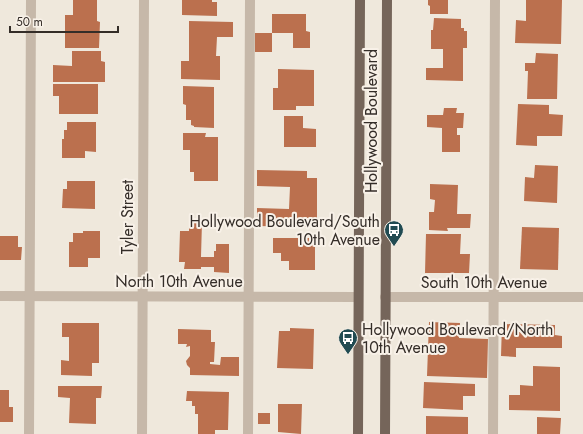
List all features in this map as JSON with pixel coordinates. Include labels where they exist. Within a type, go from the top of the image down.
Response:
[{"type":"main road","name":"Hollywood Boulevard","points":[[358,434],[360,0]]},
{"type":"main road","name":"Hollywood Boulevard","points":[[385,434],[387,0]]},
{"type":"street","points":[[29,434],[31,0]]},
{"type":"street","name":"Tyler Street","points":[[142,434],[144,0]]},
{"type":"street","points":[[248,434],[250,0]]},
{"type":"street","points":[[493,434],[495,0]]},
{"type":"street","name":"North 10th Avenue","points":[[0,296],[358,296]]},
{"type":"street","name":"South 10th Avenue","points":[[385,297],[583,297]]},
{"type":"building","points":[[73,0],[97,0],[97,21],[100,22],[99,48],[65,48],[65,15],[73,15]]},
{"type":"building","points":[[182,0],[212,0],[212,2],[217,2],[217,16],[182,15]]},
{"type":"building","points":[[428,0],[448,0],[448,14],[430,14]]},
{"type":"building","points":[[526,0],[562,0],[561,44],[515,43],[516,20],[526,21]]},
{"type":"building","points":[[272,14],[306,14],[306,31],[310,32],[310,48],[293,48],[293,33],[272,33]]},
{"type":"building","points":[[434,18],[461,19],[461,28],[464,28],[464,31],[467,31],[467,48],[463,48],[463,81],[426,80],[426,68],[443,68],[443,49],[431,49],[431,30],[433,30]]},
{"type":"building","points":[[189,21],[233,22],[233,37],[217,37],[216,56],[220,56],[220,80],[181,79],[181,61],[189,61]]},
{"type":"building","points":[[255,33],[272,33],[272,52],[255,52]]},
{"type":"building","points":[[72,51],[101,51],[101,61],[105,62],[105,82],[53,82],[53,65],[72,66]]},
{"type":"building","points":[[536,53],[558,54],[557,99],[527,99],[528,71],[525,71],[525,63],[535,63]]},
{"type":"building","points":[[278,69],[314,70],[314,106],[296,106],[296,110],[273,110],[273,88],[278,88]]},
{"type":"building","points":[[53,84],[98,84],[98,114],[59,114],[59,96],[53,96]]},
{"type":"building","points":[[183,86],[214,87],[214,128],[194,127],[191,125],[191,120],[186,120],[186,105],[183,104]]},
{"type":"building","points":[[518,104],[549,105],[549,114],[563,115],[562,136],[537,136],[537,146],[516,145]]},
{"type":"building","points":[[444,108],[457,108],[456,113],[464,113],[463,128],[457,128],[457,135],[460,135],[460,152],[442,152],[442,128],[427,127],[427,115],[443,115]]},
{"type":"building","points":[[284,116],[303,116],[303,128],[316,129],[316,147],[284,147]]},
{"type":"building","points":[[67,122],[96,122],[96,152],[85,151],[85,158],[62,158],[62,139],[64,139],[64,130],[67,130]]},
{"type":"building","points":[[183,133],[206,133],[205,137],[218,137],[218,181],[194,181],[194,172],[190,172],[190,150],[183,150]]},
{"type":"building","points":[[535,165],[558,166],[557,203],[524,201],[525,177],[534,178]]},
{"type":"building","points":[[257,170],[307,171],[307,178],[317,178],[317,218],[307,218],[307,227],[257,226],[257,208],[289,209],[290,187],[257,186]]},
{"type":"building","points":[[67,181],[95,181],[95,209],[62,208],[63,189],[67,189]]},
{"type":"building","points":[[430,184],[458,185],[457,214],[471,214],[470,228],[447,228],[448,231],[429,230],[429,212],[434,212],[435,200],[430,199]]},
{"type":"building","points":[[189,222],[202,222],[201,257],[214,257],[216,244],[229,244],[229,273],[214,272],[214,267],[184,269],[185,262],[179,262],[180,231],[189,231]]},
{"type":"building","points":[[522,227],[559,228],[558,270],[520,269]]},
{"type":"building","points":[[83,231],[100,231],[100,258],[88,258],[88,267],[69,267],[69,242],[73,242],[73,233],[83,233]]},
{"type":"building","points":[[426,234],[461,234],[460,254],[470,254],[469,273],[425,273]]},
{"type":"building","points":[[0,236],[18,236],[18,247],[22,247],[21,260],[0,260]]},
{"type":"building","points":[[273,238],[315,238],[315,270],[289,270],[289,261],[281,261],[281,253],[273,253]]},
{"type":"building","points":[[429,322],[460,323],[459,338],[488,339],[487,378],[427,376]]},
{"type":"building","points":[[62,323],[99,323],[99,363],[92,363],[92,376],[61,375],[61,360],[69,361],[69,337],[62,337]]},
{"type":"building","points":[[502,324],[555,325],[555,335],[562,336],[562,348],[516,348],[516,357],[501,356]]},
{"type":"building","points":[[290,328],[314,329],[313,369],[277,368],[279,331],[290,331]]},
{"type":"building","points":[[178,329],[211,330],[211,342],[215,342],[214,362],[210,362],[210,364],[220,365],[221,357],[239,357],[239,376],[190,375],[190,368],[186,361],[190,356],[190,346],[186,347],[187,344],[178,344]]},
{"type":"building","points":[[533,366],[560,367],[560,411],[509,410],[509,395],[520,395],[520,385],[533,386]]},
{"type":"building","points":[[424,382],[475,384],[475,396],[463,396],[463,410],[423,408]]},
{"type":"building","points":[[58,386],[102,386],[101,398],[96,398],[96,424],[69,423],[70,398],[58,397]]},
{"type":"building","points":[[0,390],[9,390],[9,407],[13,407],[13,422],[0,422]]},
{"type":"building","points":[[187,391],[229,392],[228,430],[215,430],[215,434],[198,434],[198,414],[195,414],[195,406],[192,406],[192,401],[186,401]]},
{"type":"building","points":[[278,404],[302,404],[301,434],[278,432]]},
{"type":"building","points":[[258,413],[270,413],[270,424],[258,424]]},
{"type":"building","points":[[426,416],[468,417],[468,434],[426,434]]},
{"type":"building","points":[[537,417],[561,418],[560,434],[537,434]]},
{"type":"place","name":"Hollywood Boulevard/South 10th Avenue","points":[[394,247]]},
{"type":"place","name":"Hollywood Boulevard/North 10th Avenue","points":[[348,355]]}]
